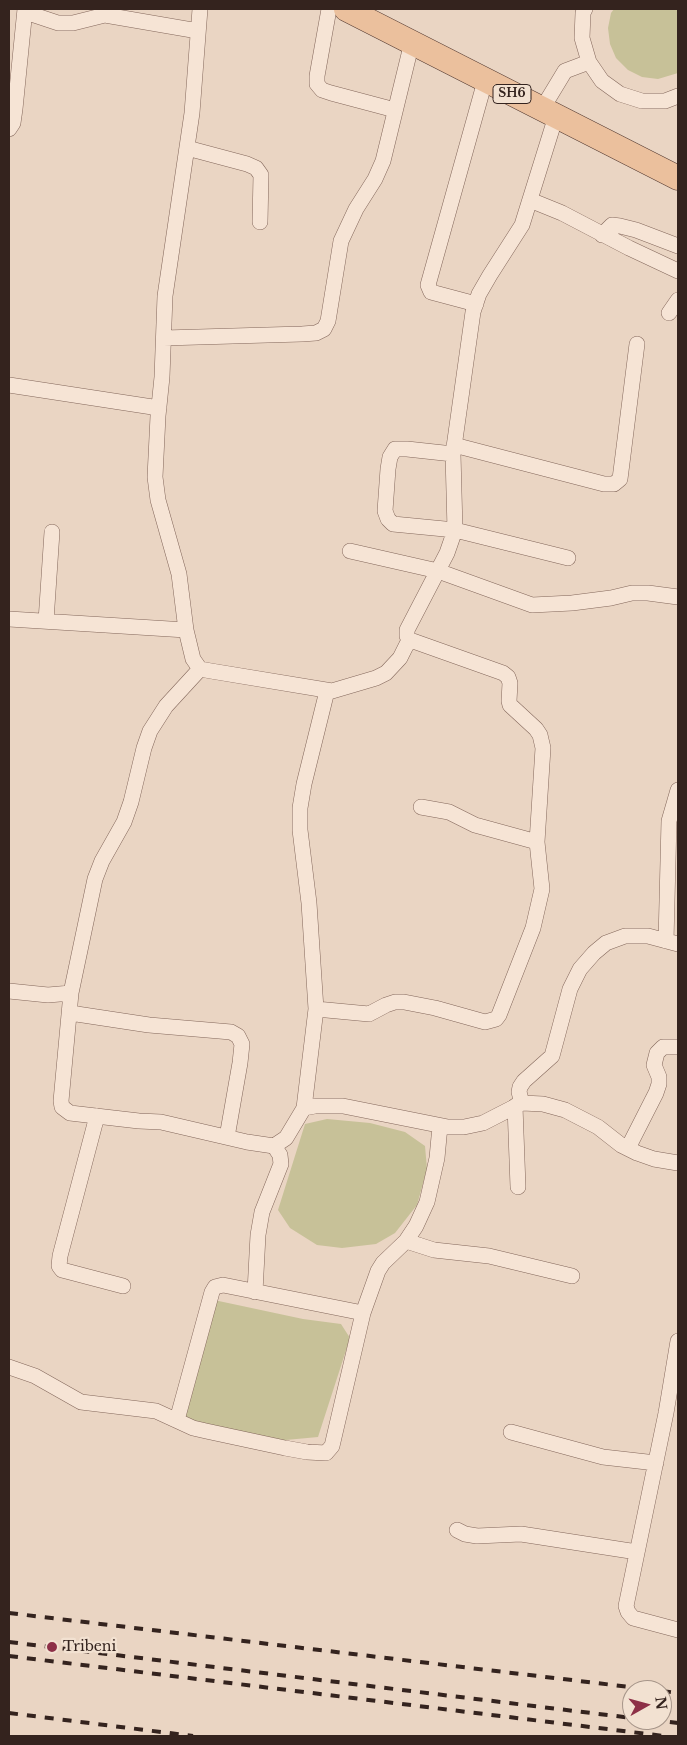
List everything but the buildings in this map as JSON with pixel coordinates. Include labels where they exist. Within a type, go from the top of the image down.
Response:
[{"type":"main road","name":"SH6","points":[[346,9],[678,178]]},
{"type":"street","points":[[200,9],[192,113],[165,296],[156,485],[158,500],[179,574],[186,630],[193,659],[200,669],[328,691],[376,678],[394,666],[410,642]]},
{"type":"street","points":[[329,9],[317,84],[322,90],[395,110]]},
{"type":"street","points":[[9,129],[15,110],[25,10],[58,23],[72,23],[105,15],[198,31]]},
{"type":"street","points":[[581,10],[582,38],[588,62],[602,80],[620,94],[642,101],[665,101],[678,96]]},
{"type":"street","points":[[164,338],[302,334],[316,333],[324,329],[328,321],[341,240],[347,224],[375,180],[382,161],[412,42]]},
{"type":"street","points":[[410,642],[407,630],[447,553],[455,530],[454,450],[473,312],[490,275],[522,225],[530,200],[549,113],[565,71],[588,62]]},
{"type":"street","points":[[476,304],[431,292],[428,285],[485,81]]},
{"type":"street","points":[[187,148],[256,168],[261,175],[260,222]]},
{"type":"street","points":[[530,200],[562,213],[602,235],[678,271]]},
{"type":"street","points":[[602,235],[612,225],[620,226],[678,246]]},
{"type":"street","points":[[669,312],[678,300]]},
{"type":"street","points":[[568,558],[455,530],[393,524],[385,511],[390,457],[395,449],[454,450],[604,484],[614,484],[620,479],[636,344]]},
{"type":"street","points":[[9,385],[159,408]]},
{"type":"street","points":[[46,621],[52,532]]},
{"type":"street","points":[[350,551],[438,571],[532,605],[572,603],[632,593],[678,597]]},
{"type":"street","points":[[9,619],[186,630]]},
{"type":"street","points":[[316,1009],[369,1014],[395,1002],[404,1002],[436,1008],[486,1022],[496,1019],[535,920],[542,889],[537,842],[542,741],[536,729],[510,706],[510,683],[508,678],[494,669],[413,641],[410,642]]},
{"type":"street","points":[[200,669],[166,706],[150,731],[124,822],[102,860],[95,879],[71,993],[61,1101],[62,1106],[70,1112],[161,1122],[227,1138],[274,1146],[286,1138],[304,1108],[316,1009],[300,830],[300,808],[304,784],[328,691]]},
{"type":"street","points":[[518,1187],[518,1105],[520,1087],[524,1081],[552,1056],[570,990],[580,969],[594,953],[606,944],[625,936],[648,936],[672,942],[669,821],[678,790]]},
{"type":"street","points":[[421,807],[449,812],[475,825],[537,842]]},
{"type":"street","points":[[9,990],[48,995],[71,993]]},
{"type":"street","points":[[70,1013],[149,1025],[230,1032],[238,1036],[242,1044],[240,1063],[227,1138]]},
{"type":"street","points":[[628,1148],[659,1084],[659,1077],[654,1065],[657,1053],[663,1047],[678,1047]]},
{"type":"street","points":[[304,1108],[326,1105],[343,1106],[440,1126],[464,1127],[483,1123],[518,1105],[543,1104],[565,1110],[598,1127],[628,1148],[654,1159],[678,1163]]},
{"type":"street","points":[[97,1116],[59,1266],[62,1270],[123,1286]]},
{"type":"street","points":[[9,1367],[41,1379],[81,1402],[156,1411],[193,1428],[267,1445],[307,1452],[326,1453],[332,1446],[364,1313],[378,1271],[382,1264],[406,1241],[428,1202],[437,1158],[440,1126]]},
{"type":"street","points":[[255,1292],[256,1245],[261,1220],[281,1164],[280,1154],[274,1146]]},
{"type":"street","points":[[406,1241],[434,1250],[488,1256],[572,1276]]},
{"type":"street","points":[[177,1420],[214,1287],[223,1286],[364,1313]]},
{"type":"street","points":[[678,1340],[656,1463],[626,1606],[633,1618],[678,1630]]},
{"type":"street","points":[[511,1432],[603,1457],[656,1463]]},
{"type":"street","points":[[457,1530],[465,1534],[477,1536],[521,1534],[637,1552]]},
{"type":"shaded area","points":[[614,9],[678,9],[678,73],[658,79],[642,77],[628,70],[616,58],[610,44],[608,28],[611,13]]},
{"type":"shaded area","points":[[327,1119],[370,1123],[405,1132],[425,1146],[427,1169],[417,1205],[395,1233],[376,1244],[342,1248],[317,1245],[290,1228],[278,1210],[305,1124]]},
{"type":"shaded area","points":[[214,1300],[303,1319],[341,1324],[350,1338],[318,1437],[275,1441],[196,1427],[179,1412]]},
{"type":"railway","points":[[9,1613],[622,1686]]},
{"type":"railway","points":[[9,1642],[622,1717]]},
{"type":"railway","points":[[9,1656],[664,1736]]},
{"type":"railway","points":[[672,1692],[678,1693]]},
{"type":"railway","points":[[9,1713],[193,1736]]},
{"type":"railway","points":[[672,1722],[678,1723]]},
{"type":"place","name":"Tribeni","points":[[52,1647]]}]
